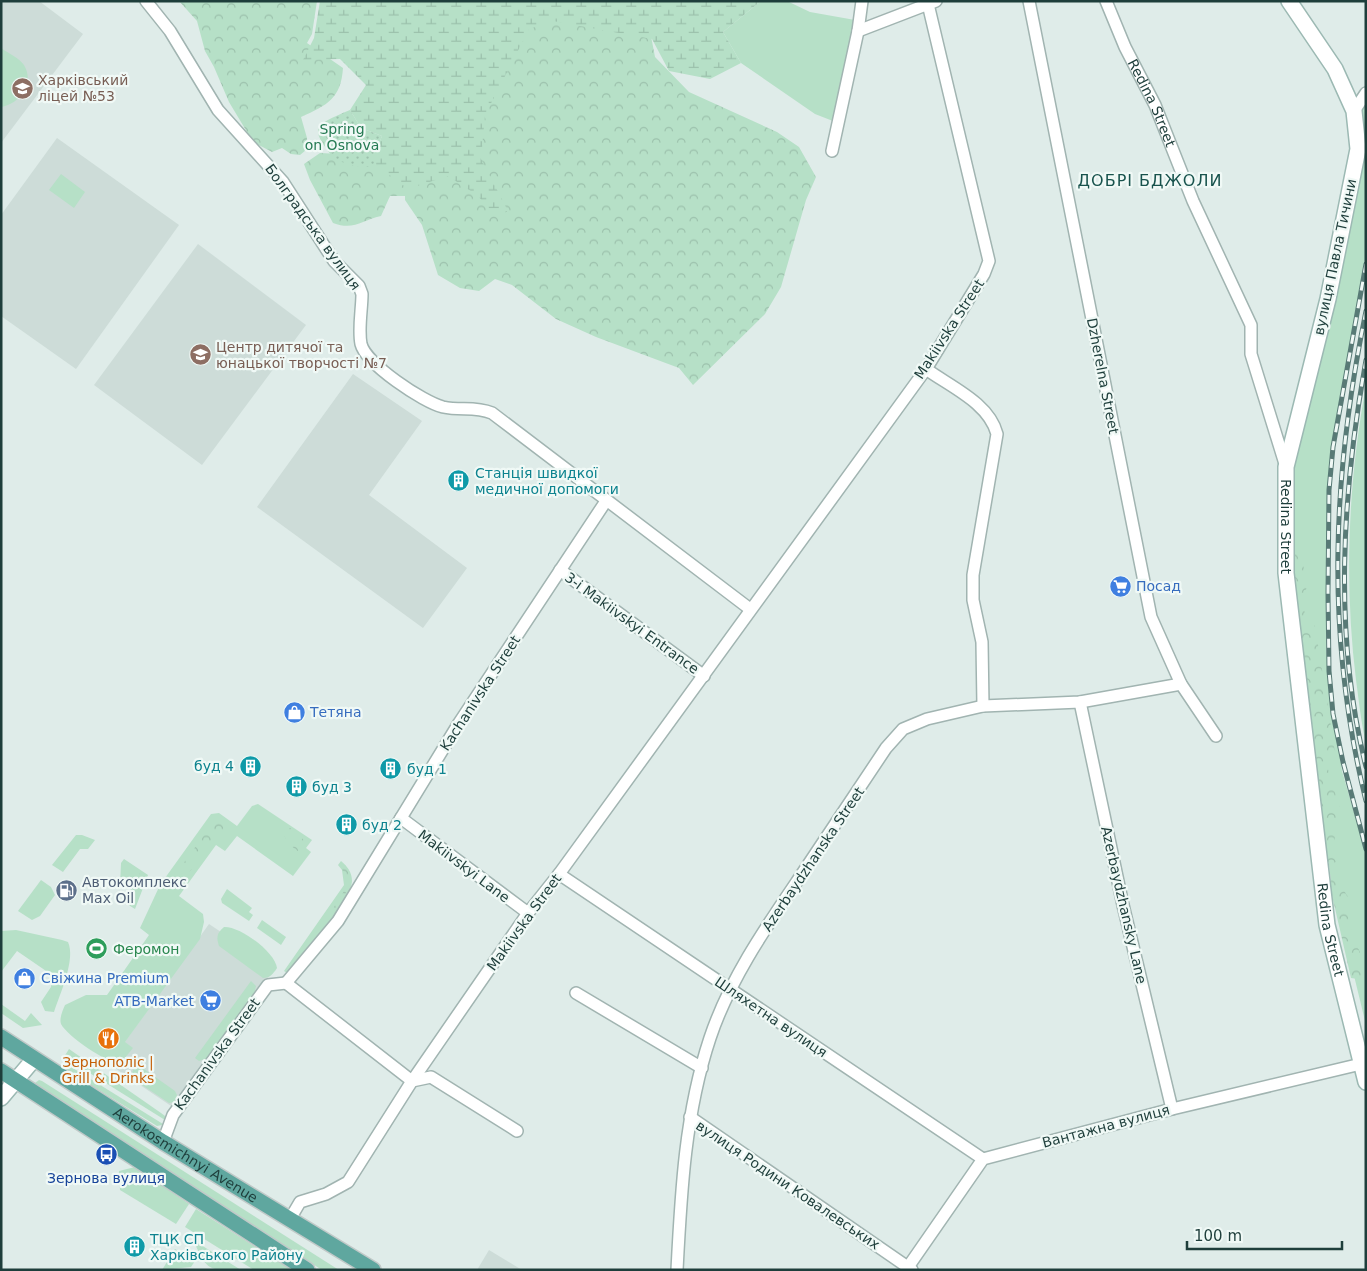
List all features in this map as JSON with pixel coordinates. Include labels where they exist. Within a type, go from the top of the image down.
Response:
[{"type":"main road","name":"вулиця Павла Тичини","points":[[1286,467],[1328,299],[1358,149],[1354,111],[1335,69],[1289,1]]},
{"type":"main road","name":"Redina Street","points":[[1286,467],[1286,573],[1328,925],[1366,1082]]},
{"type":"main road","name":"Aerokosmichnyi Avenue","points":[[1,1037],[163,1142],[372,1270]]},
{"type":"main road","points":[[1,1098],[34,1059]]},
{"type":"main road","points":[[1,1071],[307,1270]]},
{"type":"street","name":"Болградська вулиця","points":[[146,1],[170,31],[218,110],[283,182],[334,261],[359,286],[362,294],[361,344],[366,355],[413,392],[441,406],[479,408],[492,413],[606,500]]},
{"type":"street","points":[[832,151],[858,31],[862,1]]},
{"type":"street","name":"Dzherelna Street","points":[[1029,1],[1151,617],[1181,684],[1216,736]]},
{"type":"street","name":"Redina Street","points":[[1106,1],[1125,47],[1155,105],[1193,201],[1251,325],[1251,354],[1286,467]]},
{"type":"street","points":[[858,31],[932,3]]},
{"type":"street","name":"Makiivska Street","points":[[290,1219],[300,1202],[326,1194],[348,1182],[412,1081],[528,913],[559,874],[704,676],[750,609],[926,369],[984,274],[989,261],[932,3]]},
{"type":"street","points":[[1354,111],[1366,93]]},
{"type":"street","points":[[926,369],[985,410],[993,420],[997,434],[973,575],[973,600],[982,642],[984,706]]},
{"type":"street","name":"Kachanivska Street","points":[[163,1142],[173,1115],[268,985],[286,983],[338,921],[459,723],[606,500]]},
{"type":"street","points":[[606,500],[750,609]]},
{"type":"street","name":"3-i Makiivskyi Entrance","points":[[560,570],[704,676]]},
{"type":"street","name":"Azerbaydzhanska Street","points":[[677,1270],[682,1175],[690,1117],[710,1039],[730,989],[778,909],[886,748],[903,729],[927,719],[984,706],[1080,702],[1181,684]]},
{"type":"street","name":"Azerbaydzhansky Lane","points":[[1080,702],[1123,905],[1172,1109]]},
{"type":"street","name":"Makiivskyi Lane","points":[[401,818],[528,913]]},
{"type":"street","name":"Шляхетна вулиця","points":[[559,874],[983,1159]]},
{"type":"street","points":[[286,983],[412,1081],[431,1077],[518,1131]]},
{"type":"street","points":[[576,993],[702,1068]]},
{"type":"street","name":"Вантажна вулиця","points":[[983,1159],[1172,1109],[1361,1064]]},
{"type":"street","name":"вулиця Родини Ковалевських","points":[[690,1117],[908,1269]]},
{"type":"street","points":[[908,1269],[983,1159]]},
{"type":"shaded area","name":"Харківський ліцей №53","points":[[1,1],[39,1],[83,34],[1,143]]},
{"type":"shaded area","points":[[57,138],[179,225],[76,369],[1,316],[1,215]]},
{"type":"shaded area","name":"Центр дитячої та юнацької творчості №7","points":[[198,244],[306,325],[202,465],[94,385]]},
{"type":"shaded area","points":[[353,374],[422,421],[369,495],[467,568],[423,628],[257,507]]},
{"type":"shaded area","points":[[209,924],[275,968],[174,1108],[109,1064]]},
{"type":"shaded area","points":[[489,1250],[522,1270],[477,1270]]},
{"type":"green space","points":[[179,1],[317,1],[312,34],[307,43],[343,68],[342,78],[336,94],[326,104],[301,117],[307,138],[306,150],[300,155],[291,154],[282,148],[272,152],[253,142],[229,102],[205,51],[197,21]]},
{"type":"green space","points":[[320,1],[761,1],[723,32],[741,63],[710,79],[669,71],[652,39],[553,21],[529,29],[485,115],[481,159],[508,211],[497,217],[477,195],[448,176],[408,189],[375,164],[375,153],[382,136],[361,128],[350,110],[366,85],[340,59],[303,60],[314,38]]},
{"type":"green space","points":[[761,1],[787,1],[810,12],[855,20],[838,123],[815,114],[741,63],[723,32]]},
{"type":"green space","points":[[559,20],[651,36],[655,57],[689,92],[777,132],[799,147],[816,177],[806,200],[781,287],[765,314],[693,385],[679,368],[596,337],[556,319],[512,285],[495,279],[479,291],[460,288],[438,275],[422,225],[405,200],[405,196],[390,196],[381,216],[347,226],[333,223],[310,180],[304,164],[320,153],[340,154],[386,167],[520,24]]},
{"type":"green space","points":[[1,48],[22,62],[28,79],[24,92],[20,97],[14,102],[1,107]]},
{"type":"green space","points":[[1366,93],[1366,255],[1331,450],[1326,570],[1326,648],[1342,771],[1366,854],[1366,1025],[1331,881],[1291,556],[1289,468],[1358,149],[1354,111]]},
{"type":"green space","name":"Spring on Osnova","points":[[350,110],[361,128],[382,136],[375,153],[375,164],[368,167],[356,166],[335,160],[318,134],[318,129],[322,124]]},
{"type":"green space","points":[[61,174],[85,192],[74,208],[49,190]]},
{"type":"green space","points":[[1366,386],[1366,743],[1360,712],[1352,643],[1349,570],[1355,459]]},
{"type":"green space","points":[[1297,549],[1307,582],[1305,595],[1301,601],[1307,619],[1315,626],[1334,745],[1335,758],[1327,766],[1341,812],[1334,841],[1338,850],[1338,861],[1334,863],[1328,862],[1323,836],[1291,553]]},
{"type":"green space","points":[[258,804],[312,840],[306,848],[311,852],[293,876],[237,836],[225,851],[216,845],[179,896],[203,914],[204,922],[200,939],[125,1042],[133,1048],[120,1064],[106,1059],[79,1042],[61,1024],[65,1005],[86,995],[107,995],[149,935],[140,928],[160,885],[211,814],[219,813],[237,826],[252,806]]},
{"type":"green space","points":[[215,820],[231,829],[216,842],[189,872],[180,868]]},
{"type":"green space","points":[[284,828],[293,828],[307,844],[304,852],[301,853],[289,844],[282,831]]},
{"type":"green space","points":[[76,835],[82,835],[95,840],[88,849],[80,849],[63,872],[52,865]]},
{"type":"green space","points":[[124,859],[148,875],[135,909],[127,904],[131,889],[120,886],[121,863]]},
{"type":"green space","points":[[341,861],[351,875],[350,890],[335,915],[287,973],[284,971],[344,885],[342,870],[338,865]]},
{"type":"green space","points":[[127,864],[135,867],[145,882],[137,897],[128,882],[124,867]]},
{"type":"green space","points":[[340,865],[345,865],[349,874],[350,883],[348,889],[338,907],[306,948],[305,945],[344,891],[346,880]]},
{"type":"green space","points":[[1331,875],[1334,875],[1350,900],[1349,910],[1352,938],[1358,947],[1363,965],[1363,976],[1358,979],[1351,978],[1331,891]]},
{"type":"green space","points":[[41,880],[51,887],[55,895],[40,916],[32,920],[18,911]]},
{"type":"green space","points":[[227,889],[252,908],[249,912],[253,915],[249,921],[222,903],[221,899]]},
{"type":"green space","points":[[262,920],[286,937],[281,945],[257,928]]},
{"type":"green space","points":[[224,927],[247,935],[264,948],[275,962],[277,968],[273,974],[263,978],[219,946],[218,935]]},
{"type":"green space","points":[[16,930],[68,942],[70,949],[69,967],[54,1012],[45,1011],[41,1002],[51,987],[52,975],[17,951],[1,972],[1,931]]},
{"type":"green space","points":[[251,981],[256,986],[254,995],[208,1058],[199,1061],[195,1058]]},
{"type":"green space","points":[[1,1004],[25,1021],[31,1013],[42,1025],[23,1028],[1,1013]]},
{"type":"green space","points":[[69,1049],[161,1113],[165,1116],[165,1120],[64,1057]]},
{"type":"green space","points":[[68,1065],[163,1124],[157,1126],[65,1069]]},
{"type":"green space","points":[[135,1067],[141,1067],[175,1091],[177,1095],[175,1102],[169,1103],[133,1079],[131,1074]]},
{"type":"green space","points":[[39,1080],[339,1270],[322,1270],[38,1087],[35,1083]]},
{"type":"green space","points":[[135,1167],[189,1204],[176,1224],[120,1190],[119,1171]]},
{"type":"green space","points":[[196,1209],[292,1270],[254,1270],[185,1227]]},
{"type":"green space","points":[[193,1240],[241,1270],[221,1270],[210,1267],[202,1258]]},
{"type":"green space","points":[[175,1249],[195,1261],[191,1267],[162,1270]]},
{"type":"railway","points":[[1366,264],[1333,447],[1329,490],[1328,594],[1329,671],[1333,714],[1343,762],[1366,849]]},
{"type":"railway","points":[[1366,311],[1346,434],[1340,495],[1338,556],[1339,617],[1344,678],[1353,739],[1366,801]]},
{"type":"railway","points":[[1366,360],[1351,461],[1345,564],[1345,615],[1349,666],[1356,717],[1366,767]]},
{"type":"place","name":"Харківський ліцей №53","points":[[22,88]]},
{"type":"place","name":"Центр дитячої та юнацької творчості №7","points":[[200,355]]},
{"type":"place","name":"Станція швидкої медичної допомоги","points":[[459,481]]},
{"type":"place","name":"Посад","points":[[1120,586]]},
{"type":"place","name":"Тетяна","points":[[294,712]]},
{"type":"place","name":"буд 4","points":[[250,766]]},
{"type":"place","name":"буд 1","points":[[391,769]]},
{"type":"place","name":"буд 3","points":[[296,787]]},
{"type":"place","name":"буд 2","points":[[346,825]]},
{"type":"place","name":"Автокомплекс Max Oil","points":[[66,890]]},
{"type":"place","name":"Феромон","points":[[97,949]]},
{"type":"place","name":"Свіжина Premium","points":[[25,978]]},
{"type":"place","name":"ATB-Market","points":[[210,1001]]},
{"type":"place","name":"Зернополіс | Grill & Drinks","points":[[108,1039]]},
{"type":"place","name":"Зернова вулиця","points":[[106,1155]]},
{"type":"place","name":"ТЦК СП Харківського Району","points":[[134,1247]]},
{"type":"district","name":"ДОБРІ БДЖОЛИ","points":[[1150,180]]}]
